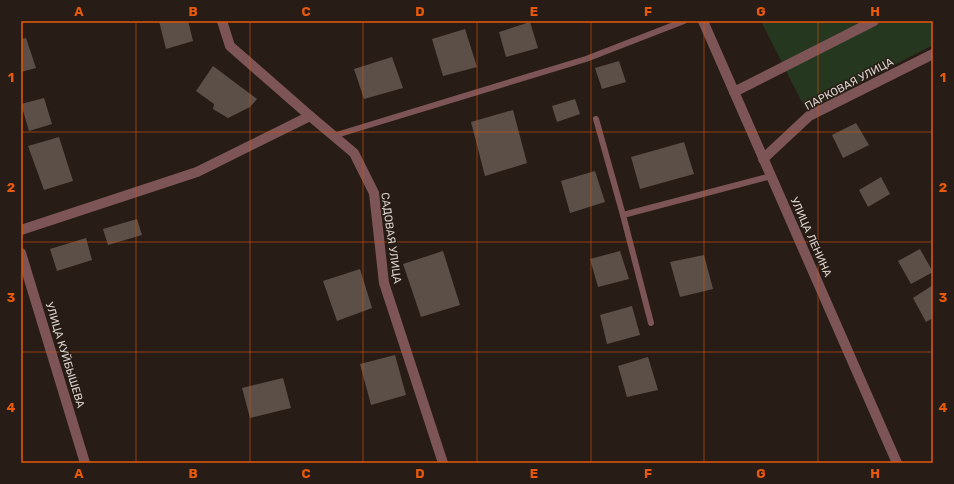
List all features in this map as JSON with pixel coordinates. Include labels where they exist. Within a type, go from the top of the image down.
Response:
[{"type":"street","name":"САДОВАЯ УЛИЦА","points":[[222,21],[230,46],[354,153],[374,193],[384,283],[443,463]]},
{"type":"street","name":"УЛИЦА ЛЕНИНА","points":[[703,21],[897,463]]},
{"type":"street","points":[[734,92],[874,21]]},
{"type":"street","name":"ПАРКОВАЯ УЛИЦА","points":[[763,159],[809,116],[933,54]]},
{"type":"street","points":[[21,230],[197,172],[310,116]]},
{"type":"street","name":"УЛИЦА КУЙБЫШЕВА","points":[[21,253],[85,463]]},
{"type":"lane","points":[[333,136],[586,59],[684,21]]},
{"type":"lane","points":[[596,119],[651,323]]},
{"type":"lane","points":[[623,215],[771,176]]},
{"type":"green space","points":[[761,21],[933,21],[933,45],[806,110]]},
{"type":"building","points":[[159,21],[188,21],[193,41],[166,49]]},
{"type":"building","points":[[530,22],[538,48],[506,57],[499,32]]},
{"type":"building","points":[[465,29],[477,67],[443,76],[432,39]]},
{"type":"building","points":[[26,38],[36,68],[21,72],[21,39]]},
{"type":"building","points":[[392,57],[403,88],[364,99],[354,69]]},
{"type":"building","points":[[619,61],[626,82],[602,89],[595,68]]},
{"type":"building","points":[[213,66],[257,99],[250,107],[228,118],[213,109],[214,104],[196,91]]},
{"type":"building","points":[[44,98],[52,124],[29,131],[21,104]]},
{"type":"building","points":[[575,99],[580,114],[557,122],[552,106]]},
{"type":"building","points":[[513,110],[527,163],[485,176],[471,122]]},
{"type":"building","points":[[856,123],[869,145],[843,158],[832,135]]},
{"type":"building","points":[[59,137],[73,181],[44,190],[28,146]]},
{"type":"building","points":[[684,142],[694,174],[640,189],[631,157]]},
{"type":"building","points":[[595,171],[605,202],[570,213],[561,181]]},
{"type":"building","points":[[881,177],[890,194],[868,207],[859,190]]},
{"type":"building","points":[[137,219],[142,235],[108,245],[103,229]]},
{"type":"building","points":[[86,238],[92,260],[57,271],[50,249]]},
{"type":"building","points":[[920,249],[933,272],[911,284],[898,261]]},
{"type":"building","points":[[443,251],[460,305],[421,317],[403,264]]},
{"type":"building","points":[[620,251],[629,279],[598,287],[590,259]]},
{"type":"building","points":[[704,255],[713,289],[680,297],[670,262]]},
{"type":"building","points":[[360,269],[372,308],[337,321],[323,281]]},
{"type":"building","points":[[933,285],[933,318],[926,322],[913,298]]},
{"type":"building","points":[[632,306],[640,335],[607,344],[600,315]]},
{"type":"building","points":[[395,355],[406,395],[371,405],[360,364]]},
{"type":"building","points":[[648,357],[658,390],[627,397],[618,366]]},
{"type":"building","points":[[283,378],[291,408],[250,418],[242,388]]}]
